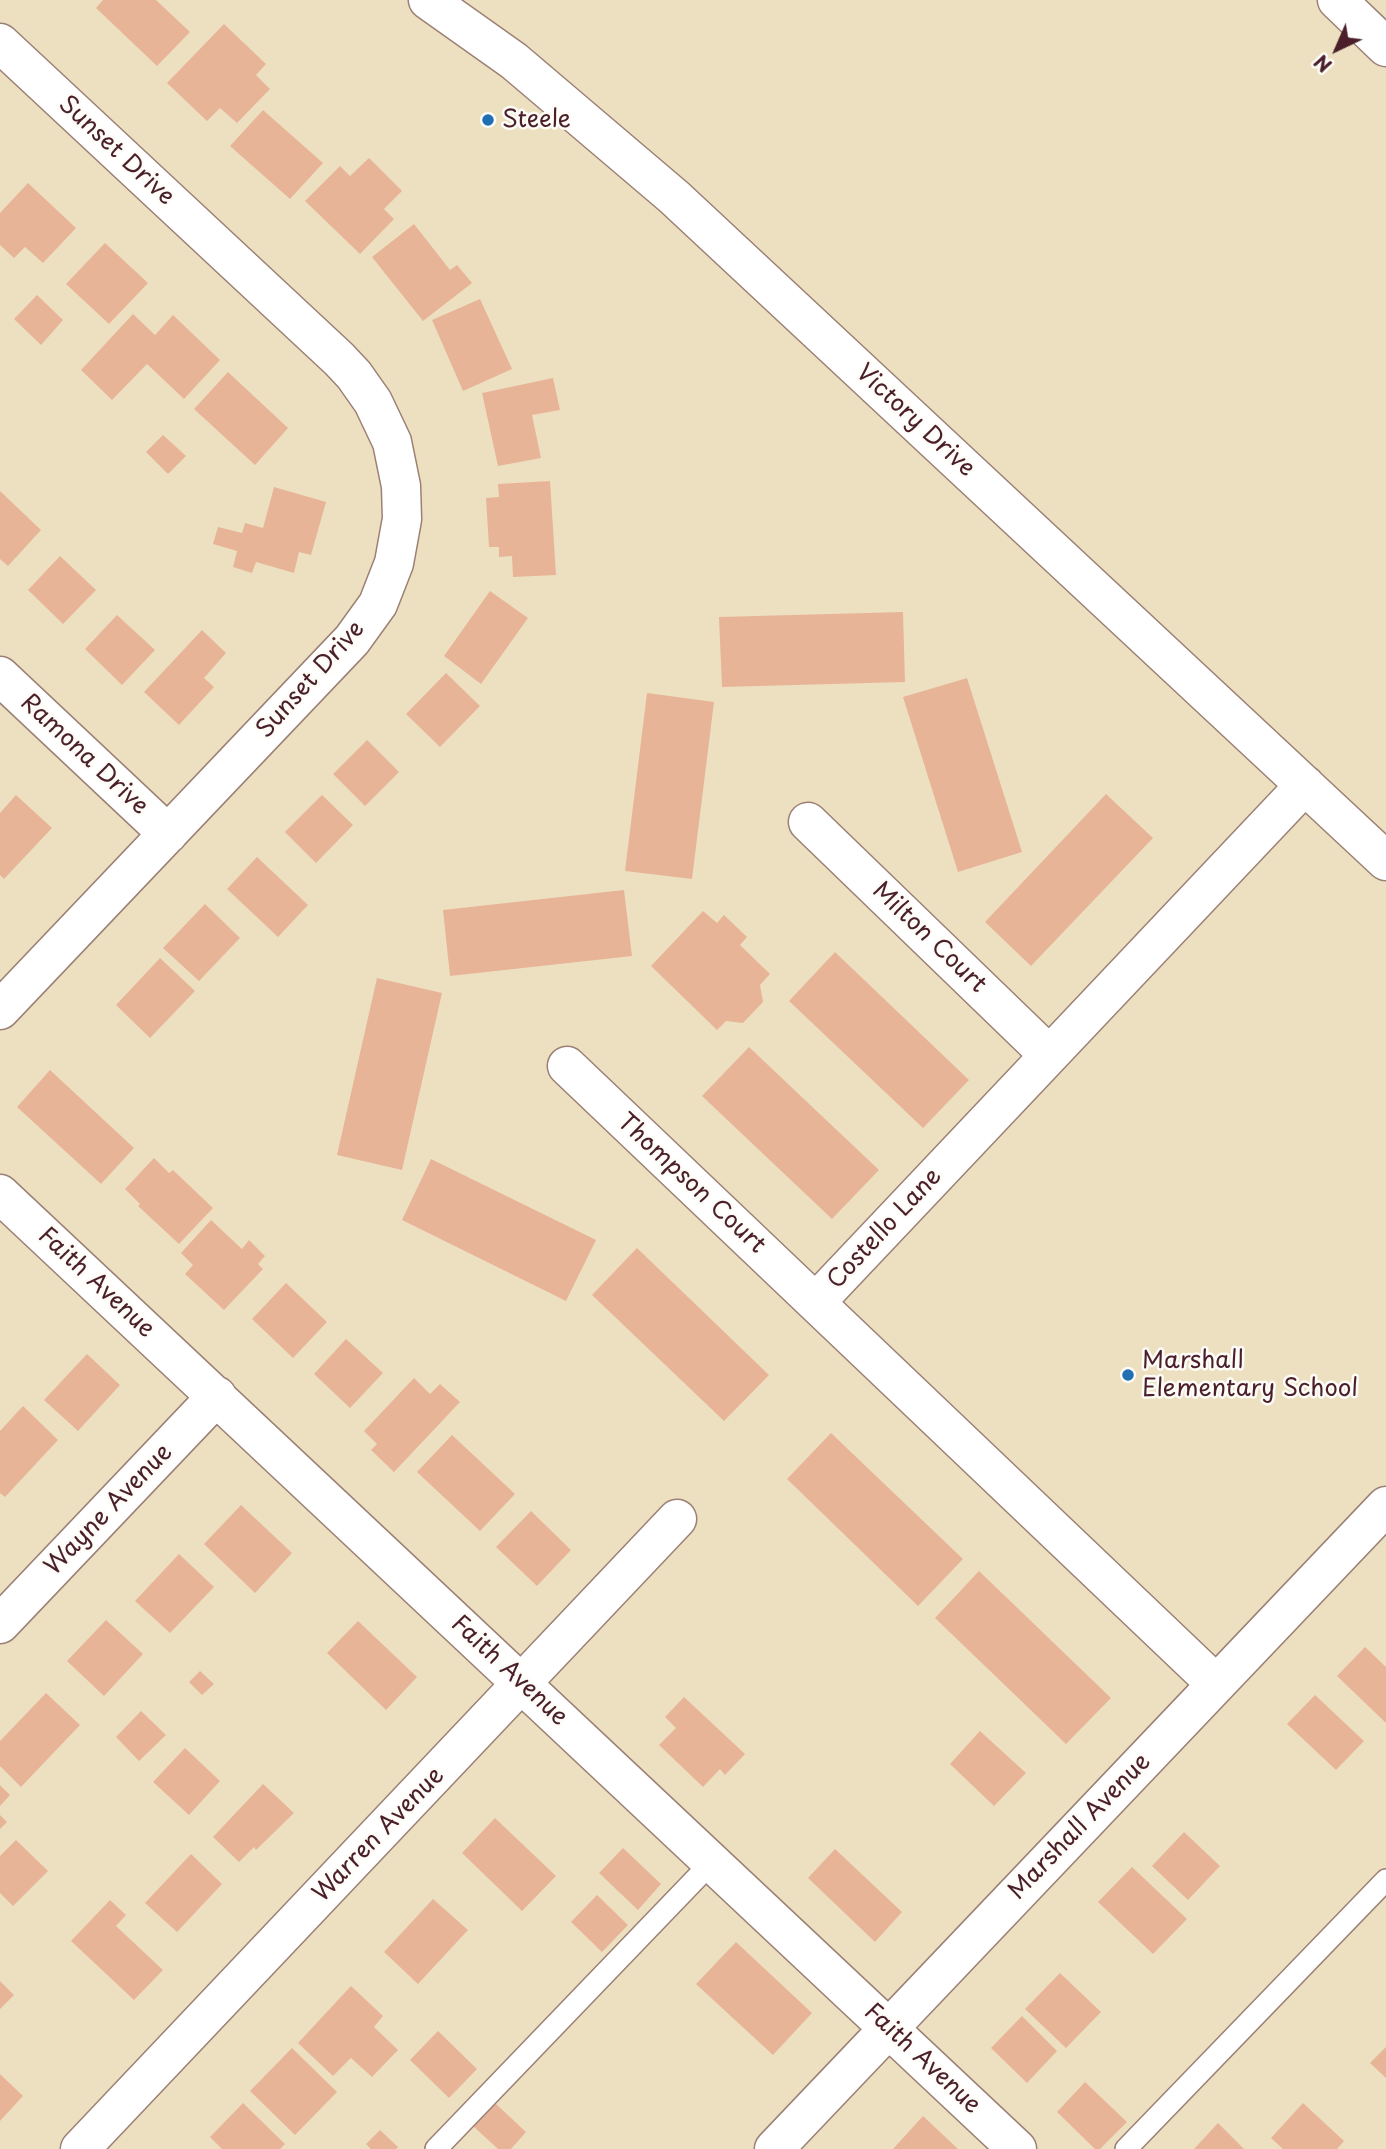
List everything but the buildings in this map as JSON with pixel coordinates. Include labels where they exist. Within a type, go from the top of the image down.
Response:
[{"type":"street","name":"Victory Drive","points":[[428,0],[514,61],[664,189],[1386,861]]},
{"type":"street","points":[[1337,0],[1386,47]]},
{"type":"street","name":"Sunset Drive","points":[[0,43],[339,359],[373,402],[392,442],[401,486],[402,519],[394,563],[378,604],[352,640],[0,1010]]},
{"type":"street","name":"Ramona Drive","points":[[0,676],[168,834]]},
{"type":"street","name":"Costello Lane","points":[[1216,1684],[848,1336],[816,1302],[1305,785]]},
{"type":"street","name":"Milton Court","points":[[808,822],[1049,1055]]},
{"type":"street","name":"Thompson Court","points":[[567,1066],[816,1302]]},
{"type":"street","name":"Faith Avenue","points":[[0,1194],[1017,2149]]},
{"type":"street","name":"Wayne Avenue","points":[[0,1624],[217,1396]]},
{"type":"street","name":"Marshall Avenue","points":[[774,2149],[1386,1506]]},
{"type":"street","name":"Warren Avenue","points":[[80,2149],[677,1519]]},
{"type":"lane","points":[[436,2149],[712,1862]]},
{"type":"lane","points":[[1126,2149],[1386,1880]]},
{"type":"place","name":"Steele","points":[[488,120]]},
{"type":"place","name":"Marshall Elementary School","points":[[1128,1375]]}]
